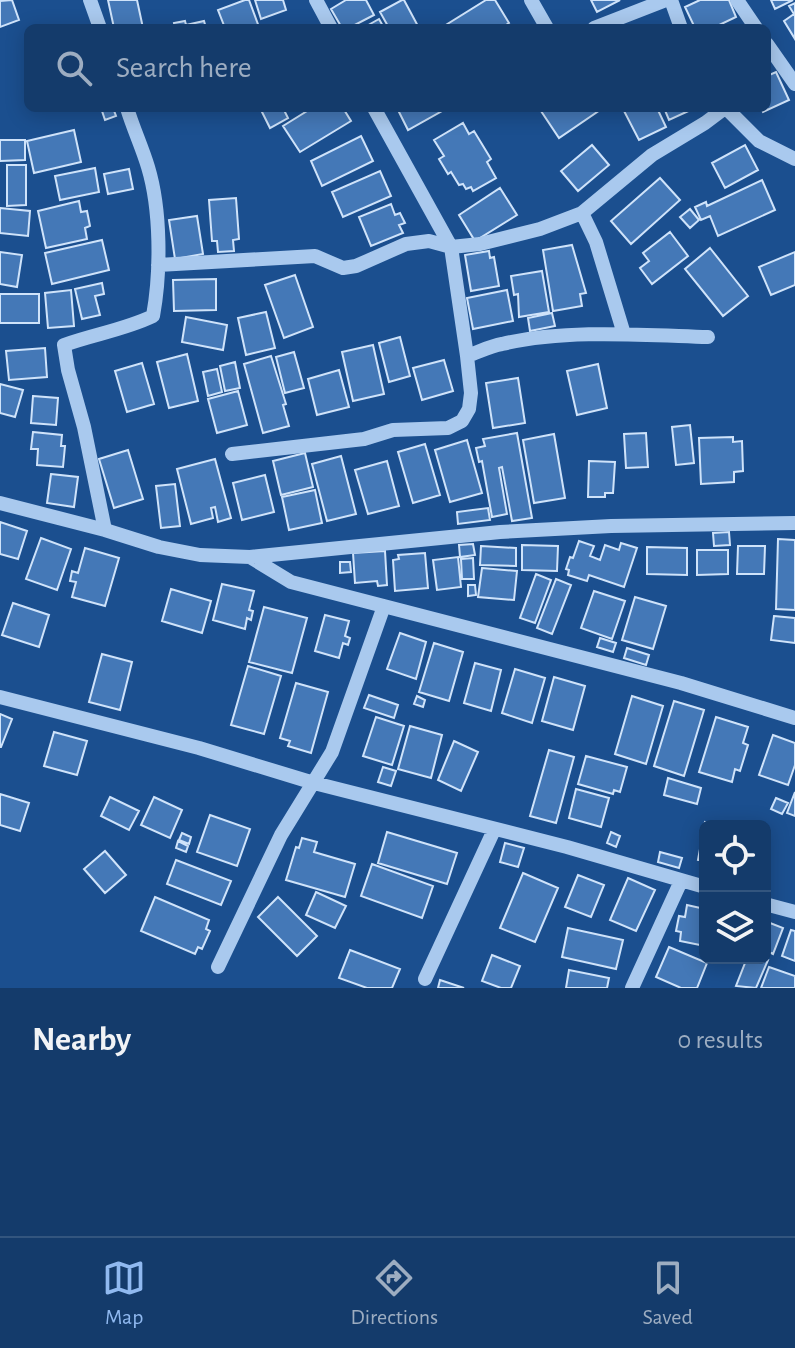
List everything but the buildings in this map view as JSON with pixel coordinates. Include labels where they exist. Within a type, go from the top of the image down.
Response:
[{"type":"street","points":[[90,0],[99,24]]},
{"type":"street","points":[[316,0],[329,24]]},
{"type":"street","points":[[531,0],[545,24]]},
{"type":"street","points":[[605,24],[668,0],[679,24]]},
{"type":"street","points":[[737,0],[753,24]]},
{"type":"street","points":[[771,50],[795,84]]},
{"type":"street","points":[[105,530],[64,345],[90,335],[127,328],[153,316],[159,286],[156,216],[149,170],[128,112]]},
{"type":"street","points":[[232,454],[364,439],[393,430],[448,428],[462,421],[469,409],[471,393],[467,356],[451,247],[376,112]]},
{"type":"street","points":[[158,265],[315,256],[343,268],[356,266],[406,244],[429,241],[451,247],[480,244],[540,229],[582,213],[652,155],[720,112]]},
{"type":"street","points":[[729,112],[759,141],[795,159]]},
{"type":"street","points":[[582,213],[596,242],[624,334]]},
{"type":"street","points":[[467,356],[501,344],[540,338],[624,334],[708,337]]},
{"type":"street","points":[[0,503],[159,547],[250,557],[500,532],[611,526],[795,523]]},
{"type":"street","points":[[250,557],[291,582],[681,683],[795,718]]},
{"type":"street","points":[[218,967],[281,835],[332,752],[384,606]]},
{"type":"street","points":[[0,697],[199,748],[314,783],[567,847],[699,886]]},
{"type":"street","points":[[425,979],[494,830]]},
{"type":"street","points":[[632,988],[681,881]]},
{"type":"street","points":[[771,906],[795,912]]}]
